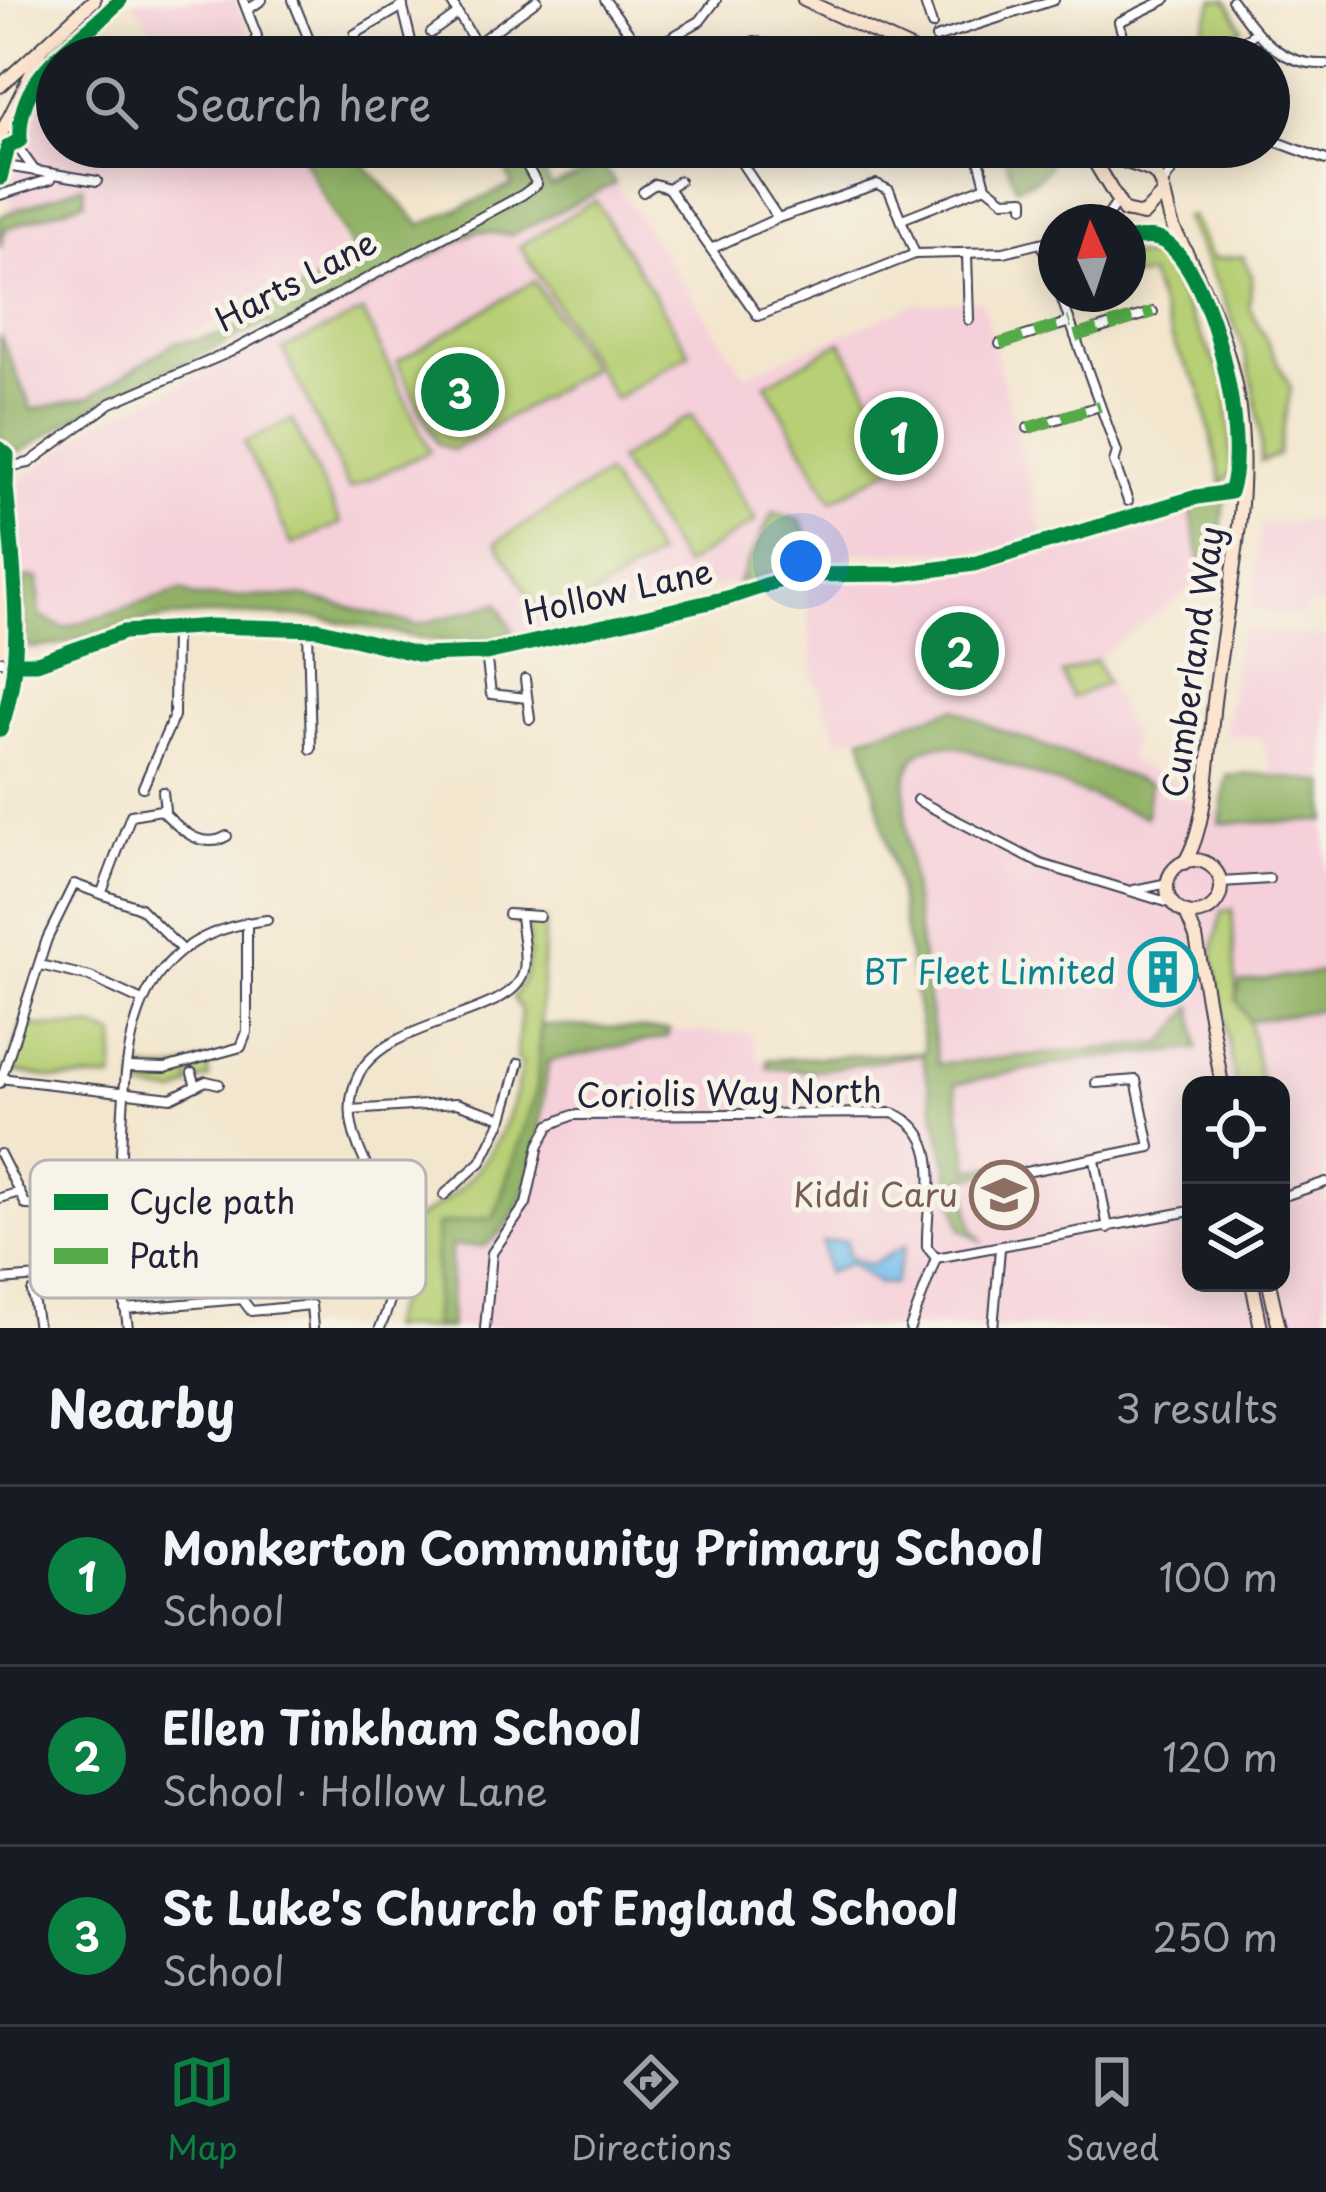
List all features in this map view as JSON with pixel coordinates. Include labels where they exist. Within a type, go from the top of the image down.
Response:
[{"type":"main road","points":[[804,0],[882,36]]},
{"type":"main road","points":[[55,36],[85,3]]},
{"type":"main road","points":[[2,86],[36,56]]},
{"type":"main road","points":[[0,136],[36,64]]},
{"type":"main road","name":"Cumberland Way","points":[[1098,168],[1114,197],[1125,204]]},
{"type":"main road","points":[[1114,197],[1118,175],[1131,168]]},
{"type":"main road","name":"Cumberland Way","points":[[1140,168],[1154,173],[1176,233],[1212,302],[1236,375],[1245,442],[1244,493],[1197,823],[1184,863]]},
{"type":"main road","points":[[1146,208],[1161,192]]},
{"type":"main road","name":"Cumberland Way","points":[[1146,217],[1176,233]]},
{"type":"main road","points":[[0,562],[0,650]]},
{"type":"main road","name":"Cumberland Way","points":[[1197,823],[1206,863]]},
{"type":"main road","points":[[1196,937],[1205,912],[1217,901],[1221,882],[1206,863],[1184,863],[1168,883],[1173,904],[1186,913],[1196,937],[1220,1076]]},
{"type":"main road","points":[[1186,913],[1205,912]]},
{"type":"main road","points":[[1254,1292],[1261,1328]]},
{"type":"main road","points":[[1271,1292],[1279,1328]]},
{"type":"street","points":[[257,36],[246,4],[262,0]]},
{"type":"street","points":[[293,0],[308,36]]},
{"type":"street","points":[[450,0],[470,36]]},
{"type":"street","points":[[487,36],[537,0]]},
{"type":"street","points":[[605,0],[628,36]]},
{"type":"street","points":[[676,36],[700,21],[716,0]]},
{"type":"street","points":[[924,0],[932,25]]},
{"type":"street","points":[[941,36],[1054,0]]},
{"type":"street","points":[[1120,36],[1118,26],[1124,17],[1165,0]]},
{"type":"street","points":[[1232,0],[1260,36]]},
{"type":"street","points":[[355,34],[402,3],[411,36]]},
{"type":"street","points":[[430,33],[456,15]]},
{"type":"street","points":[[1003,16],[1006,31]]},
{"type":"street","points":[[1252,36],[1256,33]]},
{"type":"street","points":[[1290,56],[1326,64]]},
{"type":"street","points":[[17,107],[14,142],[36,172]]},
{"type":"street","points":[[1290,147],[1326,160]]},
{"type":"street","points":[[0,165],[97,181]]},
{"type":"street","name":"Harts Lane","points":[[0,468],[29,463],[111,403],[230,352],[537,184],[528,168]]},
{"type":"street","points":[[745,168],[778,218]]},
{"type":"street","points":[[981,168],[986,186],[1004,200],[1024,200],[1024,206]]},
{"type":"street","points":[[1161,192],[1176,168]]},
{"type":"street","points":[[0,195],[58,178]]},
{"type":"street","points":[[668,188],[679,181]]},
{"type":"street","points":[[643,192],[655,184],[668,188],[758,316],[916,254],[967,254],[1038,245]]},
{"type":"street","points":[[712,248],[778,218],[877,184],[889,190],[916,254]]},
{"type":"street","points":[[902,219],[986,186]]},
{"type":"street","points":[[1111,204],[1114,197]]},
{"type":"street","points":[[967,254],[969,320]]},
{"type":"street","points":[[1066,312],[1128,501]]},
{"type":"street","points":[[1075,336],[1153,312]]},
{"type":"street","points":[[1000,344],[1070,322]]},
{"type":"street","points":[[1028,428],[1100,406]]},
{"type":"street","points":[[893,573],[974,564],[1210,493],[1244,493]]},
{"type":"street","name":"Hollow Lane","points":[[0,662],[37,663],[124,632],[175,627],[308,628],[422,655],[486,653],[710,602],[796,575],[873,573]]},
{"type":"street","points":[[142,787],[174,716],[175,627]]},
{"type":"street","points":[[308,628],[311,749]]},
{"type":"street","points":[[486,653],[491,694],[527,698]]},
{"type":"street","points":[[526,680],[530,719]]},
{"type":"street","points":[[163,793],[165,812],[177,830],[208,841],[227,836]]},
{"type":"street","points":[[916,800],[1041,864],[1173,904]]},
{"type":"street","points":[[102,892],[131,814],[165,812]]},
{"type":"street","points":[[1221,882],[1269,879]]},
{"type":"street","points":[[1132,890],[1168,883]]},
{"type":"street","points":[[182,950],[149,914],[74,884],[68,889],[0,1080],[180,1097],[206,1081],[220,1084]]},
{"type":"street","points":[[508,914],[539,916]]},
{"type":"street","points":[[363,1160],[353,1137],[351,1110],[361,1071],[379,1049],[402,1033],[500,998],[516,984],[524,969],[520,915]]},
{"type":"street","points":[[120,1160],[128,1035],[142,1001],[182,950],[215,930],[267,920]]},
{"type":"street","points":[[127,1067],[166,1068],[242,1047],[247,1032],[247,922]]},
{"type":"street","points":[[40,965],[90,976],[142,1001]]},
{"type":"street","points":[[444,1195],[481,1162],[503,1118],[519,1063]]},
{"type":"street","points":[[191,1073],[196,1086]]},
{"type":"street","points":[[1006,1176],[1145,1151],[1151,1139],[1136,1080],[1096,1083]]},
{"type":"street","points":[[351,1110],[456,1103],[503,1118]]},
{"type":"street","name":"Coriolis Way North","points":[[484,1328],[492,1252],[526,1204],[538,1145],[550,1125],[573,1115],[893,1113],[914,1126],[928,1153],[927,1247],[936,1258]]},
{"type":"street","points":[[0,1154],[16,1193],[30,1205]]},
{"type":"street","points":[[1095,1160],[1108,1228]]},
{"type":"street","points":[[1290,1192],[1326,1182]]},
{"type":"street","points":[[0,1198],[16,1193]]},
{"type":"street","points":[[910,1328],[936,1258],[1182,1213]]},
{"type":"street","points":[[993,1328],[1000,1249]]},
{"type":"street","points":[[0,1280],[30,1278]]},
{"type":"street","points":[[33,1298],[38,1328]]},
{"type":"street","points":[[123,1298],[128,1328]]},
{"type":"street","points":[[380,1328],[389,1298]]},
{"type":"street","points":[[125,1309],[242,1299],[251,1311],[311,1304],[313,1328]]},
{"type":"shaded area","points":[[132,0],[233,0],[247,25],[246,36],[156,36]]},
{"type":"shaded area","points":[[36,95],[36,168],[305,168],[352,262],[174,343],[90,397],[32,410],[0,335],[0,248]]},
{"type":"shaded area","points":[[593,168],[605,168],[745,375],[915,304],[982,300],[1044,539],[986,551],[852,553],[841,564],[791,569],[523,635],[454,643],[398,636],[338,616],[209,602],[124,620],[37,653],[17,650],[13,486],[97,424],[214,369]]},
{"type":"shaded area","points":[[1190,507],[1204,578],[1099,657],[1133,742],[1128,760],[1178,784],[1179,798],[1222,813],[1221,823],[1326,822],[1326,1328],[434,1328],[437,1225],[494,1217],[537,1089],[541,1025],[752,1034],[758,1061],[925,1053],[937,1062],[908,840],[907,771],[920,752],[946,744],[963,748],[1146,817],[1149,784],[991,727],[956,708],[839,740],[814,677],[805,580],[918,578],[1029,555],[1045,557],[1102,532]]},
{"type":"shaded area","points":[[1326,519],[1326,608],[1309,602],[1301,617],[1251,610],[1261,524]]},
{"type":"shaded area","points":[[1251,629],[1326,638],[1326,783],[1272,776],[1261,738],[1225,735],[1240,632]]},
{"type":"green space","points":[[1214,0],[1227,0],[1242,28],[1232,36],[1204,36],[1202,30]]},
{"type":"green space","points":[[308,168],[367,168],[421,225],[512,185],[505,168],[541,168],[551,186],[605,168],[615,183],[511,235],[477,231],[284,335],[268,323],[98,404],[20,452],[0,445],[0,335],[32,410],[90,397],[174,343],[222,335],[356,257]]},
{"type":"green space","points":[[1009,168],[1048,168],[1035,180],[1016,187]]},
{"type":"green space","points":[[83,185],[85,201],[5,229],[0,248],[0,216]]},
{"type":"green space","points":[[595,200],[690,353],[615,399],[520,246]]},
{"type":"green space","points":[[1191,216],[1212,259],[1243,256],[1252,276],[1249,307],[1291,388],[1278,455],[1261,462],[1248,363],[1184,218]]},
{"type":"green space","points":[[1146,256],[1159,257],[1227,384],[1232,473],[1222,484],[1200,388],[1176,349]]},
{"type":"green space","points":[[534,281],[591,369],[453,450],[437,443],[397,362]]},
{"type":"green space","points":[[363,312],[430,451],[349,489],[283,349]]},
{"type":"green space","points":[[841,342],[907,459],[832,501],[766,384]]},
{"type":"green space","points":[[691,415],[756,521],[684,566],[618,460]]},
{"type":"green space","points":[[292,420],[341,523],[292,545],[244,443]]},
{"type":"green space","points":[[606,474],[657,556],[547,625],[496,542]]},
{"type":"green space","points":[[1225,495],[1216,578],[1204,578],[1189,503]]},
{"type":"green space","points":[[773,512],[800,520],[818,555],[816,564],[738,582]]},
{"type":"green space","points":[[23,578],[38,578],[40,616],[64,628],[181,590],[196,597],[304,596],[417,625],[498,603],[513,631],[491,639],[442,641],[315,618],[205,615],[140,622],[68,642],[24,647]]},
{"type":"green space","points":[[1096,660],[1106,683],[1072,698],[1062,674]]},
{"type":"green space","points":[[955,708],[991,727],[1150,784],[1146,817],[963,748],[932,746],[913,760],[906,788],[906,821],[938,1064],[1164,1043],[1193,1007],[1198,1049],[1084,1059],[955,1084],[970,1170],[1012,1162],[1018,1168],[964,1178],[973,1230],[983,1242],[961,1229],[922,1054],[814,1071],[768,1068],[768,1060],[925,1052],[897,883],[862,737]]},
{"type":"green space","points":[[1256,774],[1326,783],[1326,821],[1220,823],[1227,776]]},
{"type":"green space","points":[[1232,909],[1236,988],[1249,1021],[1259,1076],[1234,1076],[1213,953],[1222,911]]},
{"type":"green space","points":[[545,920],[537,1089],[494,1217],[437,1225],[434,1328],[387,1328],[398,1298],[426,1298],[426,1213],[467,1182],[508,1117],[522,1063],[516,1059],[521,1011],[513,997],[526,970],[528,921]]},
{"type":"green space","points":[[1326,972],[1326,1009],[1249,1021],[1236,999],[1240,982]]},
{"type":"green space","points":[[541,1025],[669,1030],[667,1037],[549,1061],[528,1185],[504,1228],[485,1246],[451,1246],[450,1328],[434,1328],[437,1225],[494,1217],[537,1089]]},
{"type":"green space","points":[[21,1026],[92,1027],[116,1036],[113,1079],[57,1079],[8,1070]]},
{"type":"green space","points":[[208,1060],[209,1078],[198,1081],[193,1071],[188,1073],[191,1085],[177,1094],[135,1089],[136,1070],[173,1070]]},
{"type":"water","points":[[847,1240],[848,1257],[870,1265],[905,1246],[894,1284],[877,1283],[850,1263],[827,1273],[822,1242]]},
{"type":"marked path","points":[[1075,336],[1153,312]]},
{"type":"marked path","points":[[1000,344],[1070,322]]},
{"type":"marked path","points":[[1028,428],[1100,406]]},
{"type":"cycle path","points":[[81,36],[120,0]]},
{"type":"cycle path","points":[[0,178],[8,147],[20,140],[22,116],[36,83]]},
{"type":"cycle path","points":[[14,663],[37,663],[124,632],[211,626],[318,629],[421,655],[486,653],[727,598],[796,575],[900,574],[974,564],[1197,497],[1230,492],[1235,435],[1212,321],[1183,260],[1165,242],[1146,238]]},
{"type":"cycle path","points":[[0,449],[7,455],[16,611],[13,672],[0,730]]},
{"type":"place","name":"St Luke's Church of England School","points":[[460,392]]},
{"type":"place","name":"Monkerton Community Primary School","points":[[899,436]]},
{"type":"place","name":"Ellen Tinkham School","points":[[960,651]]},
{"type":"place","name":"BT Fleet Limited","points":[[1163,972]]},
{"type":"place","name":"Kiddi Caru","points":[[1004,1195]]}]
